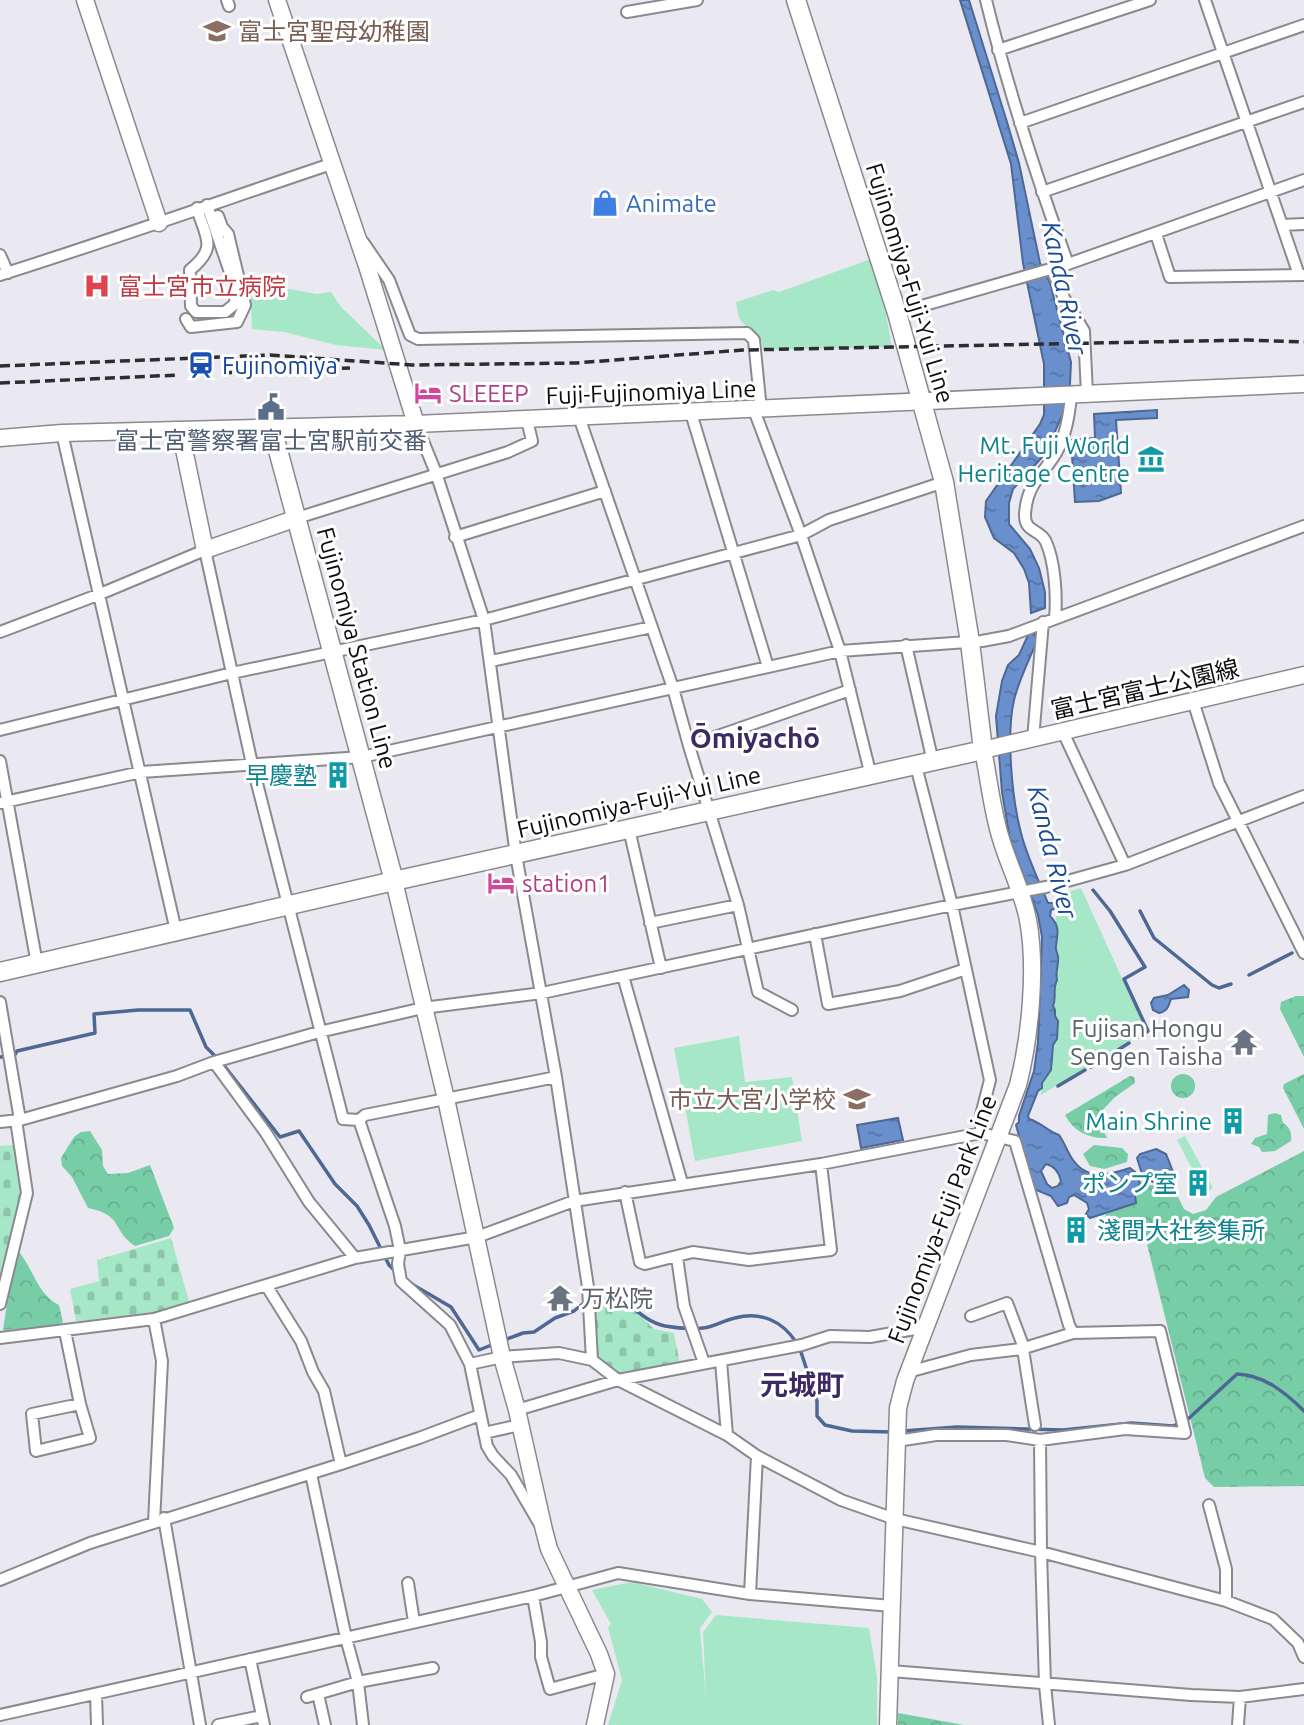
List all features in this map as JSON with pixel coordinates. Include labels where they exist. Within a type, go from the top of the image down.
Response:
[{"type":"main road","points":[[85,0],[159,223]]},
{"type":"main road","points":[[276,0],[354,228],[416,424]]},
{"type":"main road","name":"Fujinomiya-Fuji-Yui Line","points":[[0,972],[990,748],[944,482],[897,313],[796,0]]},
{"type":"main road","name":"Fuji-Fujinomiya Line","points":[[0,438],[62,433],[527,420],[1304,384]]},
{"type":"main road","name":"Fujinomiya Station Line","points":[[272,428],[394,881]]},
{"type":"main road","points":[[180,430],[205,550],[297,518]]},
{"type":"main road","name":"富士宮富士公園線","points":[[990,748],[1304,675]]},
{"type":"main road","name":"Fujinomiya-Fuji Park Line","points":[[888,1725],[898,1408],[908,1372],[1018,1085],[1024,1062],[1031,943],[1023,892],[1000,836],[990,748]]},
{"type":"main road","points":[[394,881],[446,1099],[502,1357],[549,1549],[606,1674],[596,1725]]},
{"type":"street","points":[[627,12],[697,0]]},
{"type":"street","points":[[986,0],[1020,122],[1068,264]]},
{"type":"street","points":[[998,50],[1150,0]]},
{"type":"street","points":[[1156,234],[1170,277],[1302,275],[1270,192],[1205,0]]},
{"type":"street","points":[[1020,122],[1304,25]]},
{"type":"street","points":[[1042,192],[1304,102]]},
{"type":"street","points":[[0,255],[4,274],[331,164]]},
{"type":"street","points":[[897,313],[1068,264],[1304,180]]},
{"type":"street","points":[[202,207],[236,290],[235,304],[225,312],[196,312],[191,306],[190,270],[204,258],[208,248],[202,207]]},
{"type":"street","points":[[186,319],[191,327],[237,322],[245,305],[228,234],[217,214]]},
{"type":"street","points":[[1282,225],[1304,224]]},
{"type":"street","points":[[354,228],[389,280],[410,335],[418,339],[747,333],[754,340],[757,410],[840,651],[871,776]]},
{"type":"street","points":[[1048,270],[1084,331],[1075,395],[1064,434],[1056,453],[1031,486],[1027,496],[1025,519],[1030,530],[1041,536],[1047,545],[1056,592],[1055,618]]},
{"type":"street","points":[[691,413],[768,667]]},
{"type":"street","points":[[579,417],[673,688],[738,905],[758,992],[792,1010]]},
{"type":"street","points":[[297,518],[508,452],[532,441],[527,420]]},
{"type":"street","points":[[416,424],[436,473],[484,620],[516,855],[542,993],[588,1287],[592,1360]]},
{"type":"street","points":[[62,433],[176,932]]},
{"type":"street","points":[[0,730],[232,673],[484,620],[801,536],[829,520],[944,482]]},
{"type":"street","points":[[455,537],[605,491]]},
{"type":"street","points":[[4,802],[141,772],[362,757],[840,651],[970,642],[1009,636],[1304,526]]},
{"type":"street","points":[[0,632],[205,550],[251,764],[343,1119],[359,1120],[365,1115],[556,1077]]},
{"type":"street","points":[[1033,739],[1043,622]]},
{"type":"street","points":[[491,661],[652,627]]},
{"type":"street","points":[[906,645],[924,764],[990,1080],[981,1115],[981,1133]]},
{"type":"street","points":[[689,746],[850,690]]},
{"type":"street","points":[[1194,701],[1219,783],[1304,953]]},
{"type":"street","points":[[1063,732],[1125,864]]},
{"type":"street","points":[[0,761],[4,802],[37,964]]},
{"type":"street","points":[[0,1122],[18,1120],[177,1076],[214,1062],[319,1032],[423,1008],[542,993],[1046,887],[1125,864],[1304,796]]},
{"type":"street","points":[[629,829],[661,968]]},
{"type":"street","points":[[650,923],[738,905]]},
{"type":"street","points":[[815,934],[828,1004],[900,991],[966,969]]},
{"type":"street","points":[[623,976],[682,1183]]},
{"type":"street","points":[[0,1002],[27,1192],[0,1304]]},
{"type":"street","points":[[214,1062],[267,1133],[309,1202],[355,1258]]},
{"type":"street","points":[[359,1120],[396,1226],[401,1281],[450,1325],[470,1364],[487,1446],[511,1475],[544,1530]]},
{"type":"street","points":[[0,1338],[154,1319],[355,1258],[477,1237],[574,1201],[821,1164],[981,1133],[1015,1141],[1073,1333]]},
{"type":"street","points":[[625,1192],[639,1262],[645,1264],[693,1252],[750,1260],[831,1250],[821,1164]]},
{"type":"street","points":[[677,1257],[684,1306],[704,1363]]},
{"type":"street","points":[[266,1285],[301,1341],[324,1391],[341,1464]]},
{"type":"street","points":[[971,1316],[1007,1303],[1024,1348],[1035,1424]]},
{"type":"street","points":[[154,1319],[162,1361],[159,1520],[200,1725]]},
{"type":"street","points":[[484,1433],[518,1417],[618,1380],[802,1345],[830,1336],[870,1337],[926,1327]]},
{"type":"street","points":[[65,1331],[90,1438],[36,1451],[32,1414],[80,1404]]},
{"type":"street","points":[[897,1436],[1007,1435],[1040,1440],[1125,1429],[1185,1433],[1160,1331],[1073,1333],[1024,1348],[971,1355],[908,1372]]},
{"type":"street","points":[[470,1364],[502,1357],[559,1353],[592,1360],[618,1380],[727,1435],[757,1456],[841,1500],[894,1519],[1041,1552],[1226,1601],[1273,1619],[1298,1643],[1304,1657]]},
{"type":"street","points":[[721,1361],[727,1435]]},
{"type":"street","points":[[0,1580],[90,1543],[311,1474],[480,1415]]},
{"type":"street","points":[[1040,1440],[1045,1685],[1049,1725]]},
{"type":"street","points":[[750,1594],[757,1456]]},
{"type":"street","points":[[311,1474],[358,1682],[363,1725]]},
{"type":"street","points":[[1209,1505],[1226,1569],[1226,1601]]},
{"type":"street","points":[[0,1715],[533,1596],[618,1573],[750,1594],[892,1606]]},
{"type":"street","points":[[408,1583],[414,1622]]},
{"type":"street","points":[[533,1596],[541,1657],[550,1689],[606,1674]]},
{"type":"street","points":[[218,1725],[263,1720],[250,1659]]},
{"type":"street","points":[[325,1725],[312,1696],[358,1682],[433,1668]]},
{"type":"street","points":[[891,1671],[1045,1685],[1240,1697],[1304,1689]]},
{"type":"street","points":[[96,1694],[97,1725]]},
{"type":"street","points":[[1238,1725],[1240,1697]]},
{"type":"green space","points":[[871,259],[892,347],[763,350],[758,334],[740,319],[736,302],[773,290],[779,292]]},
{"type":"green space","points":[[250,282],[317,294],[331,292],[341,307],[386,350],[336,345],[284,332],[252,329]]},
{"type":"green space","points":[[1081,888],[1146,1031],[1041,1095],[1058,895]]},
{"type":"green space","points":[[1304,996],[1304,1057],[1280,1009],[1281,1002]]},
{"type":"green space","points":[[739,1036],[745,1082],[792,1077],[802,1141],[695,1161],[674,1048]]},
{"type":"green space","points":[[1183,1074],[1191,1078],[1195,1086],[1191,1094],[1183,1098],[1175,1094],[1171,1086],[1175,1078]]},
{"type":"green space","points":[[1304,1074],[1304,1129],[1283,1088],[1284,1084]]},
{"type":"green space","points":[[1130,1076],[1134,1077],[1135,1083],[1115,1097],[1097,1116],[1107,1138],[1082,1133],[1068,1121],[1065,1115]]},
{"type":"green space","points":[[1268,1115],[1281,1115],[1283,1123],[1289,1128],[1291,1141],[1275,1151],[1262,1152],[1259,1147],[1251,1144],[1255,1138],[1267,1134]]},
{"type":"green space","points":[[90,1131],[102,1150],[103,1166],[108,1174],[128,1173],[150,1165],[174,1228],[169,1236],[135,1246],[112,1219],[88,1208],[72,1177],[62,1166],[61,1158],[74,1137],[81,1132]]},
{"type":"green space","points":[[1185,1136],[1213,1188],[1205,1193],[1177,1140]]},
{"type":"green space","points":[[14,1145],[22,1191],[0,1292],[0,1146]]},
{"type":"green space","points":[[1094,1145],[1122,1148],[1128,1154],[1127,1162],[1104,1169],[1090,1166],[1083,1154]]},
{"type":"green space","points":[[1304,1151],[1304,1486],[1214,1487],[1205,1478],[1144,1232],[1121,1223],[1108,1223],[1105,1217],[1106,1214],[1136,1203],[1142,1180],[1151,1185],[1173,1187],[1184,1209],[1193,1214],[1206,1210],[1216,1197]]},
{"type":"green space","points":[[171,1238],[189,1301],[147,1316],[76,1321],[70,1289],[99,1281],[97,1260]]},
{"type":"green space","points":[[19,1252],[46,1295],[59,1305],[63,1322],[56,1327],[3,1330],[11,1277]]},
{"type":"green space","points":[[619,1295],[654,1329],[674,1333],[680,1364],[618,1377],[594,1358],[591,1298]]},
{"type":"green space","points":[[632,1582],[702,1599],[712,1612],[700,1628],[706,1699],[703,1632],[716,1615],[869,1628],[877,1677],[877,1725],[608,1725],[622,1680],[608,1627],[611,1624],[592,1590]]},
{"type":"green space","points":[[898,1713],[964,1725],[898,1725]]},
{"type":"water","points":[[960,0],[969,0],[1007,122],[1019,163],[1040,263],[1050,283],[1071,362],[1070,384],[1063,413],[1046,453],[1013,489],[1009,503],[1009,524],[1030,549],[1039,568],[1045,592],[1045,608],[1031,613],[1029,583],[1024,569],[1014,553],[994,538],[985,517],[986,501],[1044,415],[1044,364],[1023,263],[1011,164]]},
{"type":"water","points":[[1157,410],[1157,418],[1116,420],[1121,493],[1099,501],[1075,502],[1071,440],[1095,438],[1094,414]]},
{"type":"water","points":[[1029,633],[1035,635],[1037,641],[1014,700],[1010,731],[1011,767],[1015,803],[1024,842],[1048,903],[1054,903],[1056,908],[1051,910],[1050,916],[1057,927],[1058,960],[1053,1006],[1058,1021],[1057,1039],[1053,1045],[1051,1070],[1038,1091],[1028,1116],[1059,1135],[1073,1160],[1085,1171],[1099,1175],[1130,1168],[1140,1183],[1135,1195],[1136,1203],[1090,1218],[1086,1214],[1089,1209],[1087,1203],[1074,1195],[1069,1197],[1067,1203],[1058,1206],[1051,1196],[1034,1189],[1016,1125],[1034,1071],[1038,1042],[1042,937],[1038,915],[1010,840],[1002,792],[996,716],[1002,681],[1008,665],[1019,655]],"holes":[[[1046,1164],[1056,1170],[1061,1181],[1058,1186],[1052,1188],[1041,1171]]]},
{"type":"water","points":[[1184,985],[1189,990],[1188,997],[1171,999],[1162,1012],[1153,1010],[1151,1003],[1154,998],[1168,995]]},
{"type":"water","points":[[898,1118],[903,1140],[861,1148],[857,1125]]},
{"type":"water","points":[[1156,1149],[1166,1154],[1175,1177],[1173,1182],[1157,1184],[1143,1177],[1137,1158],[1140,1154]]},
{"type":"waterway","points":[[1093,890],[1110,911],[1145,967],[1124,979],[1148,1031],[1139,1037]]},
{"type":"waterway","points":[[1140,911],[1154,938],[1212,985],[1219,988],[1231,984]]},
{"type":"waterway","points":[[1249,975],[1292,953]]},
{"type":"waterway","points":[[0,1057],[14,1056],[17,1051],[95,1033],[94,1014],[138,1010],[190,1010],[206,1047],[216,1057]]},
{"type":"waterway","points":[[1091,1067],[1129,1043]]},
{"type":"waterway","points":[[222,1063],[280,1137],[299,1131],[335,1184],[357,1206],[389,1265],[396,1272]]},
{"type":"waterway","points":[[1058,1086],[1085,1070]]},
{"type":"waterway","points":[[410,1283],[451,1307],[479,1350],[494,1344]]},
{"type":"waterway","points":[[591,1297],[610,1290],[643,1316],[665,1326],[703,1328],[745,1316],[762,1317],[784,1328],[796,1342]]},
{"type":"waterway","points":[[502,1341],[534,1332],[555,1318],[574,1311],[585,1302]]},
{"type":"waterway","points":[[800,1349],[817,1401],[817,1416],[825,1425],[852,1431],[892,1432]]},
{"type":"waterway","points":[[903,1431],[957,1427],[1063,1430],[1131,1423],[1173,1426],[1187,1420],[1237,1374],[1265,1381],[1304,1411]]},
{"type":"railway","points":[[0,366],[270,355],[412,365],[576,363],[743,350],[1248,340],[1304,342]]},
{"type":"railway","points":[[222,373],[350,368]]},
{"type":"railway","points":[[0,383],[179,375]]},
{"type":"place","name":"富士宮聖母幼稚園","points":[[217,31]]},
{"type":"place","name":"Animate","points":[[605,203]]},
{"type":"place","name":"富士宮市立病院","points":[[97,286]]},
{"type":"place","name":"Fujinomiya","points":[[201,365]]},
{"type":"place","name":"SLEEEP","points":[[428,393]]},
{"type":"place","name":"富士宮警察署富士宮駅前交番","points":[[271,407]]},
{"type":"place","name":"Mt. Fuji World Heritage Centre","points":[[1151,459]]},
{"type":"place","name":"早慶塾","points":[[338,775]]},
{"type":"place","name":"station1","points":[[501,883]]},
{"type":"place","name":"Fujisan Hongu Sengen Taisha","points":[[1244,1042]]},
{"type":"place","name":"市立大宮小学校","points":[[857,1099]]},
{"type":"place","name":"Main Shrine","points":[[1233,1121]]},
{"type":"place","name":"ポンプ室","points":[[1198,1183]]},
{"type":"place","name":"淺間大社参集所","points":[[1076,1230]]},
{"type":"place","name":"万松院","points":[[560,1298]]},
{"type":"district","name":"Ōmiyachō","points":[[755,737]]},
{"type":"district","name":"元城町","points":[[802,1384]]},
{"type":"water label","name":"Kanda River","points":[[1065,288]]},
{"type":"water label","name":"Kanda River","points":[[1053,852]]}]
